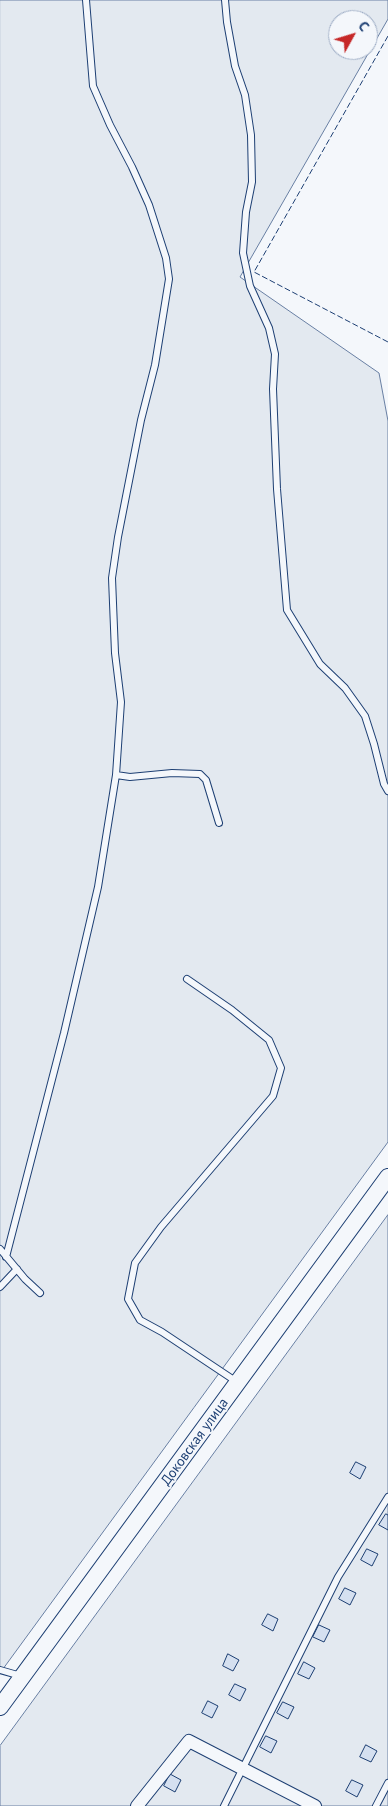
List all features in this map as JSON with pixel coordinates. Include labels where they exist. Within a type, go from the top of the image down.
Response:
[{"type":"street","name":"Доковская улица","points":[[0,1707],[388,1177]]},
{"type":"street","points":[[137,1806],[189,1740],[315,1806]]},
{"type":"lane","points":[[6,1257],[64,1033],[98,887],[116,775],[121,702],[115,652],[112,578],[118,537],[141,420],[155,365],[170,279],[166,258],[149,205],[92,86],[86,0]]},
{"type":"lane","points":[[225,0],[235,66],[245,95],[251,135],[252,182],[246,212],[243,252],[250,286],[269,328],[275,354],[273,389],[277,489],[287,610],[320,664],[345,688],[365,716],[384,784],[388,791]]},
{"type":"lane","points":[[116,775],[130,777],[172,773],[200,774],[206,780],[219,823]]},
{"type":"lane","points":[[187,979],[232,1010],[269,1040],[281,1068],[273,1096],[161,1227],[135,1263],[128,1299],[140,1320],[162,1332],[238,1383]]},
{"type":"lane","points":[[0,1250],[40,1293]]},
{"type":"lane","points":[[0,1287],[16,1269]]},
{"type":"lane","points":[[224,1806],[338,1577],[388,1497]]},
{"type":"lane","points":[[0,1670],[22,1677]]},
{"type":"lane","points":[[376,1806],[388,1782]]},
{"type":"shaded area","points":[[0,0],[388,0],[388,19],[378,36],[378,10],[328,10],[328,60],[364,60],[240,277],[379,373],[388,421],[388,1142],[0,1673]]},
{"type":"shaded area","points":[[388,1215],[388,1806],[0,1806],[0,1746]]},
{"type":"building","points":[[356,1462],[366,1467],[360,1479],[350,1473]]},
{"type":"building","points":[[386,1514],[388,1515],[388,1530],[379,1525]]},
{"type":"building","points":[[367,1549],[378,1554],[372,1566],[361,1560]]},
{"type":"building","points":[[345,1588],[356,1593],[350,1605],[339,1599]]},
{"type":"building","points":[[268,1614],[278,1619],[273,1631],[262,1625]]},
{"type":"building","points":[[319,1625],[330,1630],[324,1642],[313,1637]]},
{"type":"building","points":[[228,1654],[239,1660],[233,1671],[223,1666]]},
{"type":"building","points":[[304,1662],[315,1668],[309,1679],[298,1674]]},
{"type":"building","points":[[235,1684],[246,1689],[240,1701],[229,1695]]},
{"type":"building","points":[[208,1701],[218,1706],[212,1718],[202,1713]]},
{"type":"building","points":[[283,1702],[294,1707],[288,1719],[277,1713]]},
{"type":"building","points":[[266,1736],[277,1741],[271,1753],[260,1747]]},
{"type":"building","points":[[366,1745],[377,1751],[371,1762],[360,1757]]},
{"type":"building","points":[[170,1774],[181,1780],[175,1792],[164,1786]]},
{"type":"building","points":[[352,1780],[363,1785],[357,1797],[346,1791]]},
{"type":"fence","points":[[388,36],[254,272],[388,342]]}]
